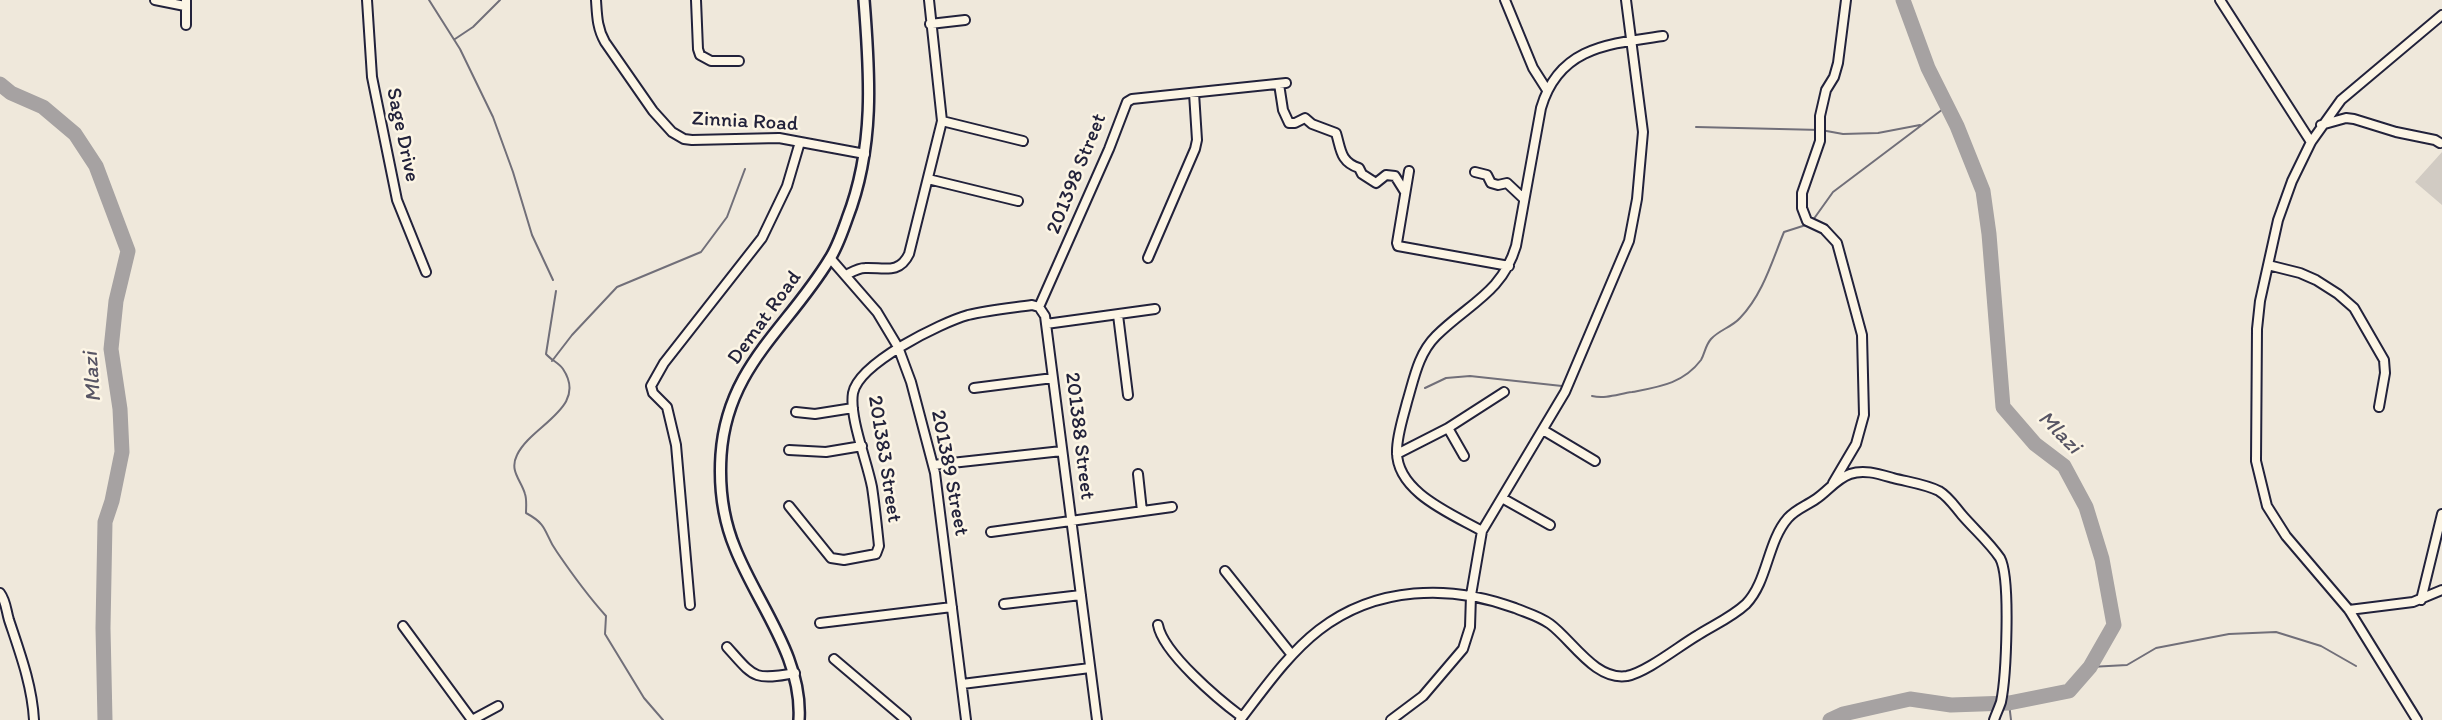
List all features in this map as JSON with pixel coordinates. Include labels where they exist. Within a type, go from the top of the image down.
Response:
[{"type":"street","points":[[155,0],[185,3],[186,26]]},
{"type":"street","name":"Sage Drive","points":[[367,0],[372,77],[397,200],[426,272]]},
{"type":"street","name":"Zinnia Road","points":[[596,0],[600,33],[605,42],[653,111],[672,132],[692,140],[759,138],[800,142],[865,154]]},
{"type":"street","points":[[696,0],[700,55],[711,62],[739,61]]},
{"type":"street","name":"Demat Road","points":[[799,720],[800,700],[795,673],[730,537],[720,482],[721,454],[731,403],[751,363],[830,258],[854,202],[865,154],[870,95],[864,0]]},
{"type":"street","points":[[846,275],[864,268],[880,270],[897,268],[906,261],[942,121],[929,0]]},
{"type":"street","points":[[1505,0],[1533,68],[1547,90]]},
{"type":"street","points":[[1392,720],[1423,696],[1463,649],[1470,627],[1471,595],[1482,531],[1572,379],[1632,229],[1643,132],[1626,0]]},
{"type":"street","points":[[1832,484],[1856,444],[1863,415],[1862,335],[1837,243],[1824,229],[1807,221],[1802,208],[1802,193],[1820,141],[1820,116],[1826,90],[1834,77],[1838,63],[1846,0]]},
{"type":"street","points":[[2220,0],[2311,142]]},
{"type":"street","points":[[2417,720],[2349,610],[2286,536],[2267,506],[2260,484],[2255,430],[2257,330],[2278,220],[2292,181],[2311,142],[2341,100],[2442,15]]},
{"type":"street","points":[[930,24],[965,20]]},
{"type":"street","points":[[1482,531],[1413,489],[1401,473],[1396,454],[1398,439],[1416,371],[1427,347],[1436,336],[1496,286],[1509,266],[1516,246],[1541,108],[1547,90],[1562,68],[1587,51],[1663,36]]},
{"type":"street","name":"201398 Street","points":[[1040,307],[1109,150],[1127,102],[1132,99],[1283,84],[1283,110],[1289,123],[1305,118],[1312,124],[1336,133],[1338,148],[1351,165],[1359,168],[1362,174],[1376,183],[1386,175],[1395,176],[1405,192]]},
{"type":"street","points":[[1148,258],[1195,149],[1197,140],[1194,93]]},
{"type":"street","points":[[2321,125],[2346,118],[2354,119],[2440,143]]},
{"type":"street","points":[[942,121],[1023,141]]},
{"type":"street","points":[[690,604],[676,446],[667,407],[653,393],[651,386],[664,363],[762,238],[787,186],[800,142]]},
{"type":"street","points":[[1409,171],[1398,246],[1509,266]]},
{"type":"street","points":[[1475,172],[1487,176],[1491,183],[1498,185],[1507,183],[1524,199]]},
{"type":"street","points":[[928,179],[1018,201]]},
{"type":"street","name":"201389 Street","points":[[830,258],[870,301],[898,347],[911,382],[933,465],[966,720]]},
{"type":"street","points":[[2268,265],[2300,273],[2316,280],[2338,294],[2354,309],[2384,360],[2385,373],[2379,407]]},
{"type":"street","points":[[898,347],[965,316],[1032,305],[1040,307]]},
{"type":"street","name":"201388 Street","points":[[1040,307],[1045,316],[1097,720]]},
{"type":"street","points":[[1046,324],[1155,309]]},
{"type":"street","points":[[1118,315],[1128,395]]},
{"type":"street","name":"201383 Street","points":[[789,506],[831,558],[844,560],[876,554],[879,546],[872,487],[853,408],[854,391],[865,371],[898,347]]},
{"type":"street","points":[[974,388],[1053,378]]},
{"type":"street","points":[[1396,454],[1448,428],[1504,392]]},
{"type":"street","points":[[796,412],[815,414],[853,408]]},
{"type":"street","points":[[1448,428],[1464,456]]},
{"type":"street","points":[[1543,430],[1595,461]]},
{"type":"street","points":[[789,450],[832,452],[862,446]]},
{"type":"street","points":[[933,465],[1062,451]]},
{"type":"street","points":[[1158,625],[1162,638],[1205,688],[1241,719],[1292,655],[1319,630],[1372,602],[1408,593],[1431,591],[1471,595],[1494,600],[1536,615],[1551,625],[1596,666],[1607,673],[1627,676],[1642,671],[1723,621],[1746,603],[1755,592],[1778,534],[1787,519],[1798,508],[1815,500],[1832,484],[1848,474],[1861,472],[1878,474],[1935,489],[1947,497],[2000,558],[2005,570],[2007,594],[2005,664],[2000,703],[1994,720]]},
{"type":"street","points":[[1138,474],[1142,511]]},
{"type":"street","points":[[1503,498],[1550,525]]},
{"type":"street","points":[[991,532],[1172,507]]},
{"type":"street","points":[[2421,600],[2442,514]]},
{"type":"street","points":[[1225,572],[1292,655]]},
{"type":"street","points":[[2349,610],[2421,600],[2442,590]]},
{"type":"street","points":[[0,593],[25,669],[32,696],[34,720]]},
{"type":"street","points":[[1004,604],[1081,595]]},
{"type":"street","points":[[820,623],[952,607]]},
{"type":"street","points":[[403,626],[472,720],[498,706]]},
{"type":"street","points":[[727,647],[756,676],[769,678],[795,673]]},
{"type":"street","points":[[834,659],[906,720]]},
{"type":"street","points":[[962,684],[1090,668]]},
{"type":"shaded area","points":[[2442,152],[2442,205],[2415,182]]},
{"type":"waterway","points":[[429,0],[460,49],[493,117],[532,235],[553,280]]},
{"type":"waterway","points":[[455,39],[473,27],[500,0]]},
{"type":"waterway","name":"Mlazi","points":[[1830,720],[1843,714],[1910,699],[1951,705],[2009,703],[2069,691],[2090,667],[2114,625],[2102,559],[2086,507],[2064,466],[2035,444],[2003,407],[1989,234],[1983,191],[1957,126],[1928,68],[1903,0]]},
{"type":"waterway","name":"Mlazi","points":[[0,84],[11,93],[43,107],[75,134],[96,166],[128,251],[116,301],[111,349],[120,409],[122,452],[112,501],[105,522],[103,628],[105,720]]},
{"type":"waterway","points":[[1813,220],[1833,192],[1947,106]]},
{"type":"waterway","points":[[1696,127],[1821,130],[1843,134],[1878,133],[1920,125]]},
{"type":"waterway","points":[[552,361],[572,335],[617,287],[701,252],[727,217],[745,169]]},
{"type":"waterway","points":[[1592,396],[1607,397],[1670,383],[1694,368],[1701,360],[1711,339],[1737,321],[1755,299],[1784,232],[1809,224]]},
{"type":"waterway","points":[[556,291],[546,354],[563,369],[569,383],[569,395],[555,415],[524,444],[517,455],[515,471],[526,496],[526,513],[543,526],[568,568],[606,616],[605,634],[644,698],[663,720]]},
{"type":"waterway","points":[[1425,388],[1446,378],[1470,376],[1562,386]]},
{"type":"waterway","points":[[2090,667],[2127,665],[2156,648],[2229,634],[2276,632],[2321,646],[2356,666]]},
{"type":"waterway","points":[[2009,703],[2011,720]]}]
